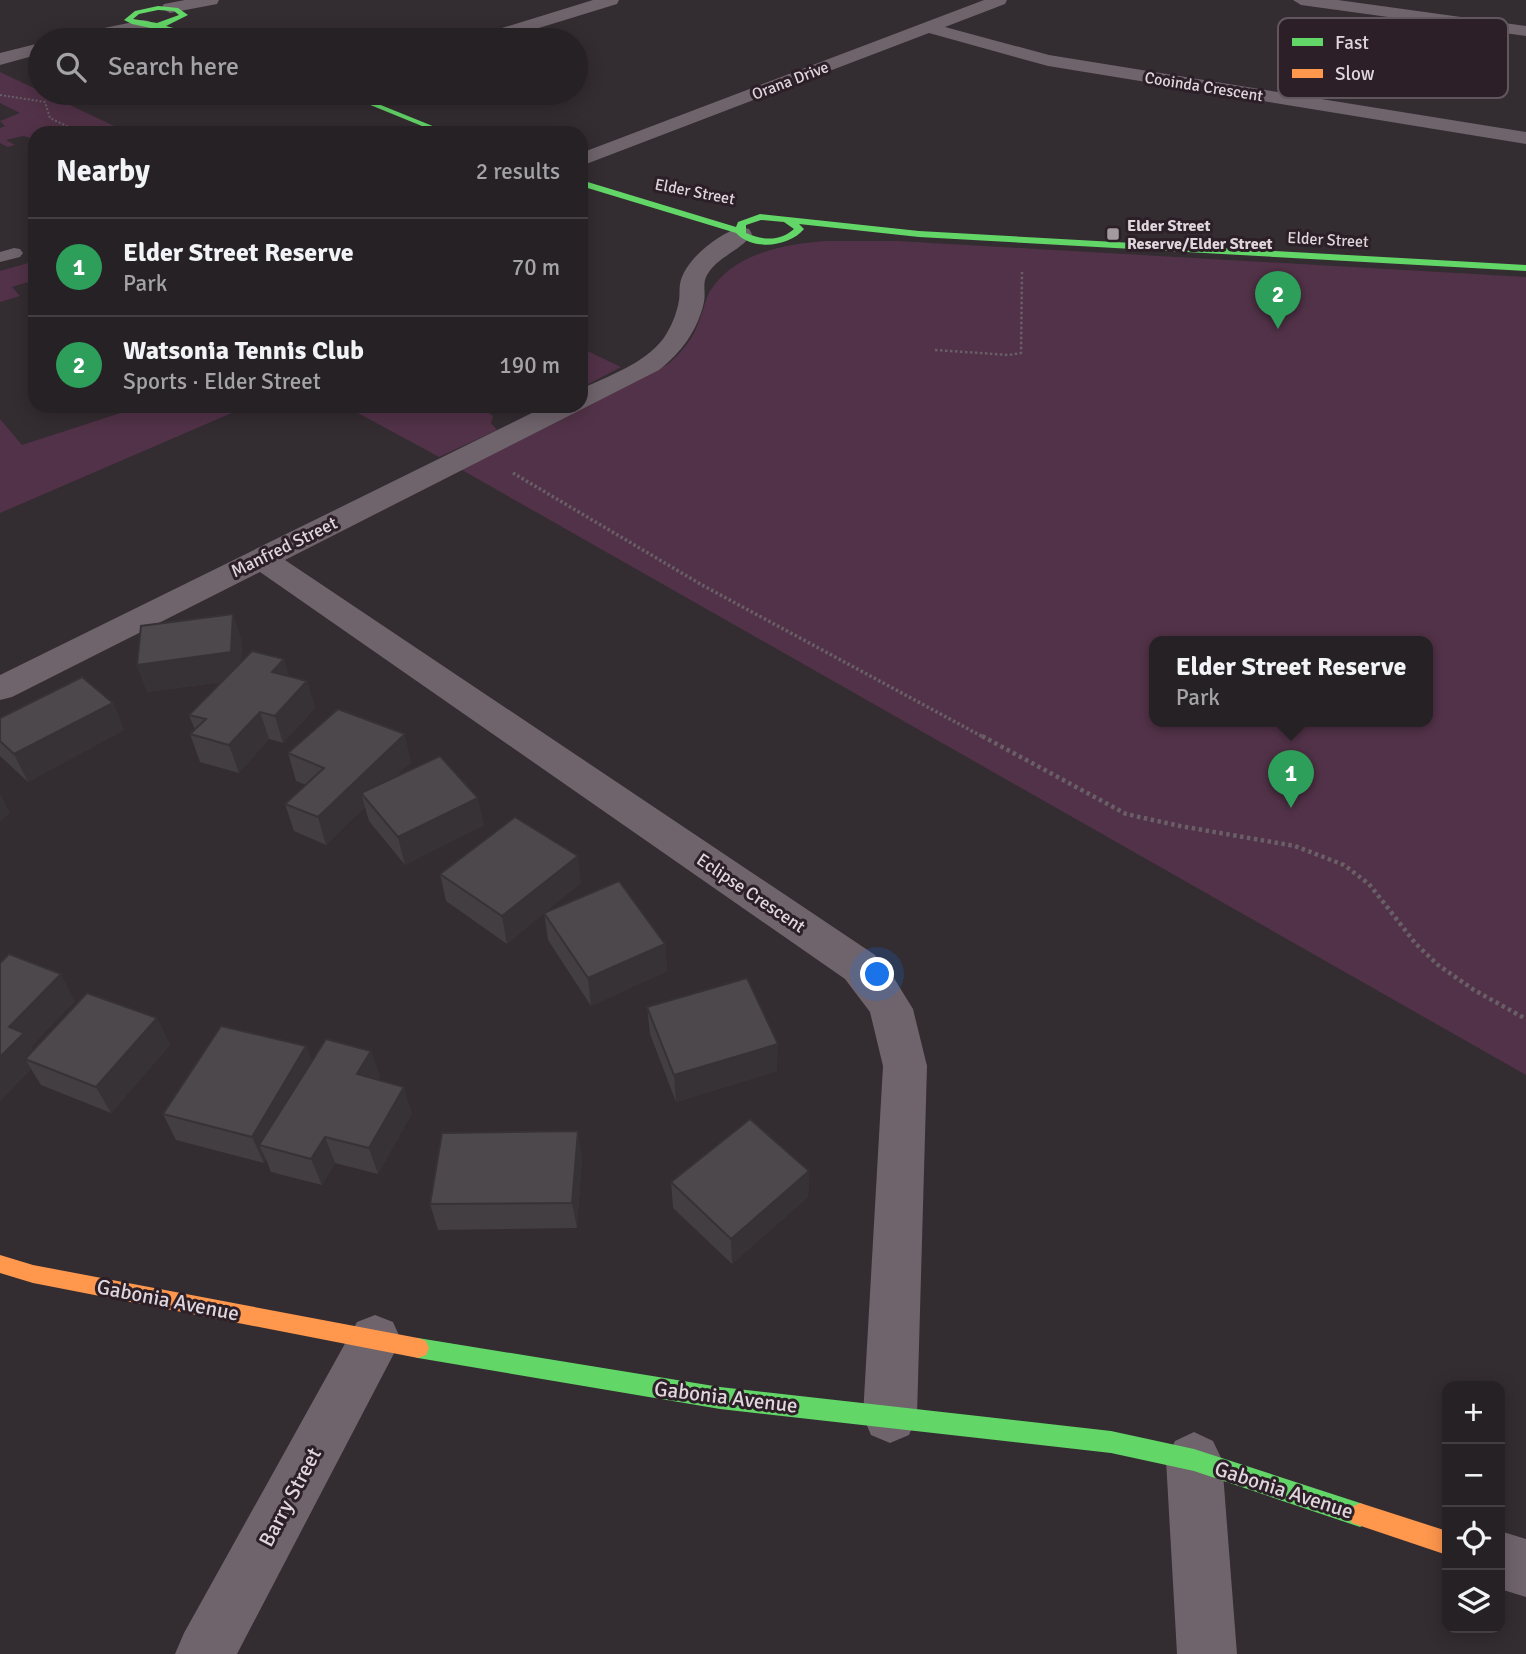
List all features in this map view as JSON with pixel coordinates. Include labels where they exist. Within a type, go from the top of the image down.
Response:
[{"type":"street","points":[[108,28],[149,14],[211,0]]},
{"type":"street","points":[[149,14],[219,0]]},
{"type":"street","points":[[521,28],[611,0]]},
{"type":"street","name":"Orana Drive","points":[[588,157],[999,0]]},
{"type":"street","points":[[1301,0],[1428,18]]},
{"type":"street","points":[[149,14],[184,28]]},
{"type":"street","points":[[149,14],[184,28]]},
{"type":"street","name":"Cooinda Crescent","points":[[927,27],[1048,60],[1278,98]]},
{"type":"street","points":[[1508,29],[1526,32]]},
{"type":"street","points":[[0,58],[28,51]]},
{"type":"street","name":"Cooinda Crescent","points":[[1281,98],[1526,138]]},
{"type":"street","points":[[375,105],[428,126]]},
{"type":"street","name":"Elder Street","points":[[588,185],[744,227],[754,240],[919,234]]},
{"type":"street","name":"Elder Street","points":[[744,227],[769,216],[793,221],[919,234],[1526,268]]},
{"type":"street","points":[[693,298],[720,273],[797,233],[799,229],[793,221]]},
{"type":"street","points":[[588,396],[641,369],[668,349],[680,331],[693,298],[692,284],[697,273],[711,256],[744,227]]},
{"type":"street","name":"Manfred Street","points":[[0,689],[554,413]]},
{"type":"street","name":"Eclipse Crescent","points":[[261,558],[859,967],[877,987],[891,1009],[905,1066],[890,1416]]},
{"type":"street","name":"Gabonia Avenue","points":[[0,1264],[46,1276],[375,1340],[681,1392],[1111,1443],[1194,1460],[1442,1541]]},
{"type":"street","name":"Barry Street","points":[[205,1654],[375,1340]]},
{"type":"street","points":[[1194,1460],[1207,1654]]},
{"type":"street","points":[[1505,1562],[1526,1568]]},
{"type":"path","points":[[0,95],[28,99]]},
{"type":"path","points":[[47,105],[50,118],[67,126]]},
{"type":"path","points":[[934,350],[1009,355],[1021,353],[1022,267]]},
{"type":"path","points":[[511,472],[702,585],[1126,814],[1155,824],[1292,845],[1343,864],[1363,878],[1382,897],[1425,954],[1474,991],[1526,1018]]},
{"type":"shaded area","points":[[0,72],[28,85],[28,105],[70,105],[114,126],[28,126],[28,137],[6,140],[15,145],[8,147],[0,143],[0,128],[5,126],[0,121],[20,113],[0,103]]},
{"type":"shaded area","points":[[825,241],[897,241],[1526,277],[1526,1075],[462,470],[573,413],[588,413],[588,405],[668,364],[682,350],[697,328],[708,295],[720,278],[746,259],[794,245]]},
{"type":"shaded area","points":[[28,263],[28,282],[12,287],[20,296],[0,302],[0,271]]},
{"type":"shaded area","points":[[588,351],[621,367],[588,384]]},
{"type":"shaded area","points":[[120,413],[232,413],[0,513],[0,419],[22,445]]},
{"type":"shaded area","points":[[358,413],[488,413],[493,416],[491,423],[497,430],[439,457]]},
{"type":"building","points":[[233,614],[231,652],[137,665],[141,626]]},
{"type":"building","points":[[252,651],[284,659],[272,672],[307,681],[275,716],[260,712],[229,745],[190,734],[206,719],[189,715]]},
{"type":"building","points":[[82,677],[113,703],[14,754],[0,741],[0,718]]},
{"type":"building","points":[[338,709],[405,734],[318,817],[285,804],[324,768],[288,753]]},
{"type":"building","points":[[440,756],[478,798],[398,837],[361,793]]},
{"type":"building","points":[[515,817],[578,856],[502,916],[440,874]]},
{"type":"building","points":[[619,881],[665,944],[588,978],[544,913]]},
{"type":"building","points":[[9,954],[61,974],[9,1027],[24,1033],[0,1057],[0,963]]},
{"type":"building","points":[[747,978],[778,1044],[674,1075],[647,1007]]},
{"type":"building","points":[[87,993],[157,1018],[96,1087],[25,1059]]},
{"type":"building","points":[[221,1026],[306,1046],[252,1137],[163,1114]]},
{"type":"building","points":[[326,1039],[371,1051],[357,1074],[404,1087],[369,1148],[325,1137],[311,1159],[259,1145]]},
{"type":"building","points":[[750,1119],[809,1171],[731,1239],[671,1182]]},
{"type":"building","points":[[578,1131],[572,1203],[430,1204],[442,1133]]},
{"type":"traffic: fast","points":[[158,8],[176,9],[184,15],[157,25],[128,20],[137,12],[158,8]]},
{"type":"traffic: fast","points":[[155,25],[167,28]]},
{"type":"traffic: fast","points":[[375,105],[428,126]]},
{"type":"traffic: fast","points":[[588,185],[739,231]]},
{"type":"traffic: fast","points":[[760,217],[787,219],[799,229],[787,239],[772,242],[741,234],[741,224],[760,217]]},
{"type":"traffic: fast","points":[[793,221],[919,234],[1526,268]]},
{"type":"traffic: fast","points":[[418,1348],[720,1398],[1111,1442],[1194,1460],[1360,1515]]},
{"type":"traffic: slow","points":[[0,1264],[33,1274],[418,1348]]},
{"type":"traffic: slow","points":[[1360,1515],[1442,1541]]},
{"type":"place","name":"Elder Street Reserve/Elder Street","points":[[1113,234]]},
{"type":"place","name":"Watsonia Tennis Club","points":[[1278,329]]},
{"type":"place","name":"Elder Street Reserve","points":[[1291,808]]}]
